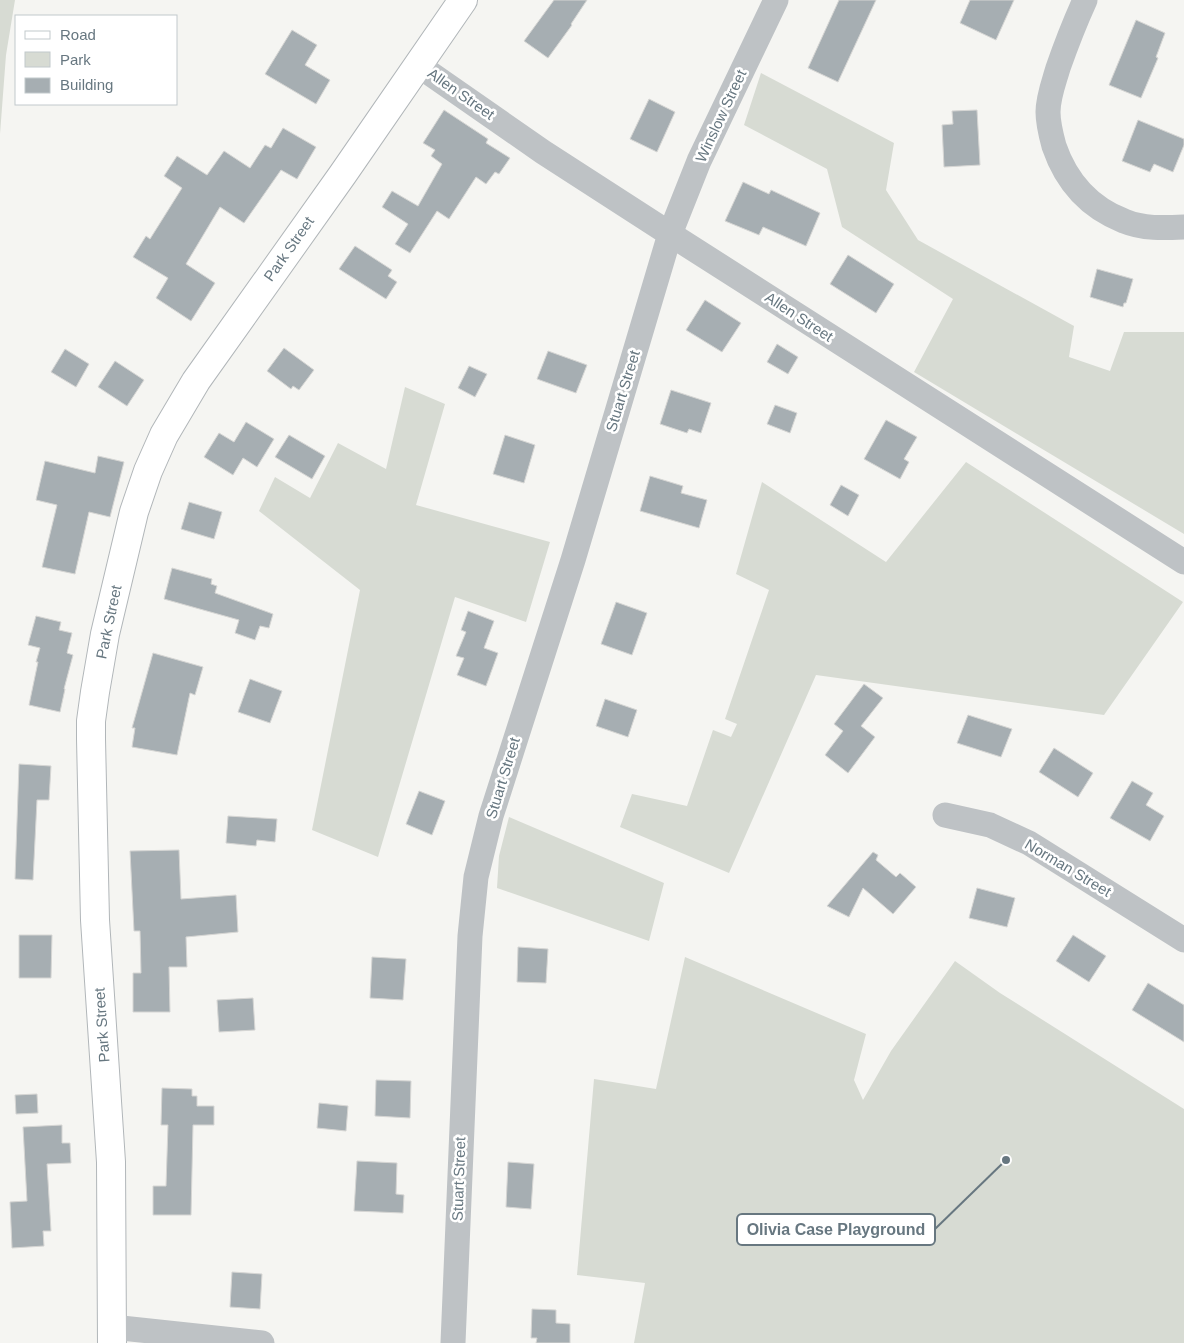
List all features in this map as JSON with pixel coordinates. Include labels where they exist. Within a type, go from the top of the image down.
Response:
[{"type":"street","name":"Park Street","points":[[112,1335],[111,1162],[95,920],[91,721],[94,692],[105,634],[134,512],[156,452],[173,418],[196,381],[463,0]]},
{"type":"street","name":"Winslow Street","points":[[670,234],[699,161],[776,0]]},
{"type":"street","points":[[1084,0],[1066,44],[1051,90],[1048,112],[1051,137],[1060,161],[1077,188],[1087,199],[1105,212],[1125,222],[1144,227],[1184,227]]},
{"type":"street","name":"Allen Street","points":[[418,65],[543,152],[1184,562]]},
{"type":"street","name":"Stuart Street","points":[[453,1343],[468,959],[476,877],[492,814],[573,560],[670,234]]},
{"type":"street","name":"Norman Street","points":[[945,815],[990,826],[1028,843],[1184,940]]},
{"type":"street","points":[[112,1335],[262,1343]]},
{"type":"green space","points":[[0,0],[15,0],[6,55],[0,134]]},
{"type":"green space","points":[[761,73],[894,143],[886,190],[918,240],[1074,326],[1069,357],[1110,371],[1124,332],[1184,332],[1184,534],[914,372],[953,299],[842,227],[827,169],[744,125]]},
{"type":"green space","points":[[405,387],[445,404],[416,505],[550,542],[526,622],[455,597],[378,857],[312,830],[360,590],[259,511],[275,477],[310,498],[338,443],[386,469]]},
{"type":"green space","points":[[966,462],[1183,602],[1104,715],[816,675],[729,873],[620,827],[632,794],[687,806],[713,730],[731,737],[737,724],[725,719],[769,590],[736,574],[762,482],[886,562]]},
{"type":"green space","points":[[509,817],[664,883],[649,941],[497,888],[499,856]]},
{"type":"green space","points":[[685,957],[866,1034],[854,1080],[863,1100],[891,1051],[955,961],[1000,993],[1184,1109],[1184,1343],[634,1343],[645,1283],[577,1275],[594,1079],[656,1089]]},
{"type":"building","points":[[554,0],[587,0],[572,25],[548,58],[524,41]]},
{"type":"building","points":[[839,0],[876,0],[838,82],[808,68]]},
{"type":"building","points":[[970,0],[1014,0],[996,40],[960,23]]},
{"type":"building","points":[[1136,20],[1165,33],[1156,57],[1158,58],[1141,98],[1109,85]]},
{"type":"building","points":[[292,30],[317,45],[305,65],[330,80],[316,104],[265,74]]},
{"type":"building","points":[[649,99],[675,112],[657,152],[630,139]]},
{"type":"building","points":[[444,110],[488,139],[486,143],[510,158],[499,174],[495,172],[486,184],[476,177],[449,219],[437,211],[410,253],[395,244],[408,224],[382,207],[392,191],[418,206],[442,164],[431,156],[435,150],[423,143]]},
{"type":"building","points":[[977,110],[980,165],[944,167],[942,125],[953,124],[952,111]]},
{"type":"building","points":[[1138,120],[1184,139],[1184,145],[1173,172],[1154,164],[1150,172],[1122,161]]},
{"type":"building","points":[[283,128],[316,147],[297,179],[281,170],[244,223],[220,207],[186,264],[215,283],[191,321],[156,298],[168,278],[133,257],[146,236],[150,239],[182,188],[164,176],[177,156],[207,175],[224,151],[250,168],[265,145],[271,148]]},
{"type":"building","points":[[743,182],[769,194],[771,190],[820,213],[806,246],[763,227],[759,235],[725,221]]},
{"type":"building","points":[[355,246],[392,270],[388,276],[397,282],[386,299],[339,269]]},
{"type":"building","points":[[848,255],[894,284],[876,313],[830,284]]},
{"type":"building","points":[[1097,269],[1133,279],[1123,307],[1090,297]]},
{"type":"building","points":[[705,300],[741,323],[722,352],[686,330]]},
{"type":"building","points":[[777,344],[798,357],[788,374],[767,362]]},
{"type":"building","points":[[284,348],[314,370],[299,390],[293,386],[291,389],[267,371]]},
{"type":"building","points":[[65,349],[89,364],[76,387],[51,372]]},
{"type":"building","points":[[548,351],[587,365],[576,393],[537,379]]},
{"type":"building","points":[[115,361],[144,380],[127,406],[98,387]]},
{"type":"building","points":[[469,366],[487,374],[475,397],[458,388]]},
{"type":"building","points":[[671,390],[711,403],[701,433],[689,429],[687,433],[660,424]]},
{"type":"building","points":[[775,405],[797,413],[790,433],[767,424]]},
{"type":"building","points":[[886,420],[917,437],[904,459],[909,462],[900,479],[864,459]]},
{"type":"building","points":[[246,422],[274,439],[257,467],[243,458],[233,475],[204,457],[219,433],[234,442]]},
{"type":"building","points":[[289,435],[325,456],[312,479],[275,457]]},
{"type":"building","points":[[505,435],[535,445],[524,483],[493,474]]},
{"type":"building","points":[[98,456],[124,462],[110,517],[89,512],[75,574],[42,567],[57,505],[36,500],[45,461],[95,473]]},
{"type":"building","points":[[650,476],[683,486],[681,493],[707,500],[699,528],[640,511]]},
{"type":"building","points":[[841,485],[859,495],[848,516],[830,505]]},
{"type":"building","points":[[189,502],[222,512],[214,539],[181,529]]},
{"type":"building","points":[[172,568],[212,579],[211,584],[217,586],[215,593],[273,614],[269,628],[260,626],[255,640],[235,633],[239,620],[164,599]]},
{"type":"building","points":[[616,602],[647,613],[632,655],[601,644]]},
{"type":"building","points":[[468,611],[494,621],[484,648],[498,653],[486,686],[457,675],[464,658],[456,656],[466,632],[461,630]]},
{"type":"building","points":[[36,616],[61,622],[59,630],[72,633],[67,653],[73,655],[60,712],[29,705],[40,648],[28,645]]},
{"type":"building","points":[[153,653],[203,667],[195,695],[190,693],[177,755],[132,747],[135,728],[132,728]]},
{"type":"building","points":[[250,679],[282,691],[270,723],[238,712]]},
{"type":"building","points":[[864,684],[883,698],[861,726],[875,737],[848,773],[825,755],[843,731],[834,724]]},
{"type":"building","points":[[605,699],[637,710],[628,737],[596,726]]},
{"type":"building","points":[[968,715],[1012,729],[1001,757],[957,743]]},
{"type":"building","points":[[1054,748],[1093,773],[1078,797],[1039,772]]},
{"type":"building","points":[[19,764],[51,766],[49,800],[37,800],[33,880],[15,879]]},
{"type":"building","points":[[1132,781],[1153,793],[1146,805],[1164,816],[1150,841],[1110,818]]},
{"type":"building","points":[[419,791],[445,801],[432,835],[406,824]]},
{"type":"building","points":[[228,816],[277,819],[275,842],[257,840],[256,846],[226,843]]},
{"type":"building","points":[[179,850],[181,899],[236,895],[238,932],[186,937],[187,967],[169,967],[170,1012],[133,1012],[133,973],[141,973],[140,931],[134,931],[130,851]]},
{"type":"building","points":[[873,852],[878,855],[876,860],[896,877],[900,873],[916,887],[893,914],[863,888],[849,917],[827,906]]},
{"type":"building","points":[[977,888],[1015,898],[1007,927],[969,918]]},
{"type":"building","points":[[19,935],[52,935],[51,978],[19,978]]},
{"type":"building","points":[[1073,935],[1106,956],[1089,982],[1056,961]]},
{"type":"building","points":[[518,947],[548,949],[546,983],[517,982]]},
{"type":"building","points":[[372,957],[406,959],[403,1000],[370,998]]},
{"type":"building","points":[[1148,983],[1184,1005],[1184,1042],[1132,1010]]},
{"type":"building","points":[[253,998],[255,1030],[219,1032],[217,1000]]},
{"type":"building","points":[[376,1080],[411,1081],[410,1118],[375,1116]]},
{"type":"building","points":[[162,1088],[192,1089],[192,1096],[197,1096],[197,1106],[214,1106],[214,1125],[193,1125],[191,1215],[153,1215],[153,1186],[166,1186],[168,1125],[161,1125]]},
{"type":"building","points":[[37,1094],[38,1113],[16,1114],[15,1095]]},
{"type":"building","points":[[319,1103],[348,1106],[346,1131],[317,1128]]},
{"type":"building","points":[[62,1125],[62,1143],[70,1143],[71,1163],[47,1164],[51,1231],[43,1231],[44,1246],[12,1248],[10,1202],[27,1201],[23,1127]]},
{"type":"building","points":[[357,1161],[397,1163],[396,1194],[404,1195],[403,1213],[354,1211]]},
{"type":"building","points":[[508,1162],[534,1164],[531,1209],[506,1207]]},
{"type":"building","points":[[232,1272],[262,1274],[260,1309],[230,1307]]},
{"type":"building","points":[[532,1309],[556,1310],[556,1323],[570,1324],[570,1343],[536,1343],[537,1338],[531,1338]]},
{"type":"place","name":"Olivia Case Playground","points":[[1006,1160]]}]
